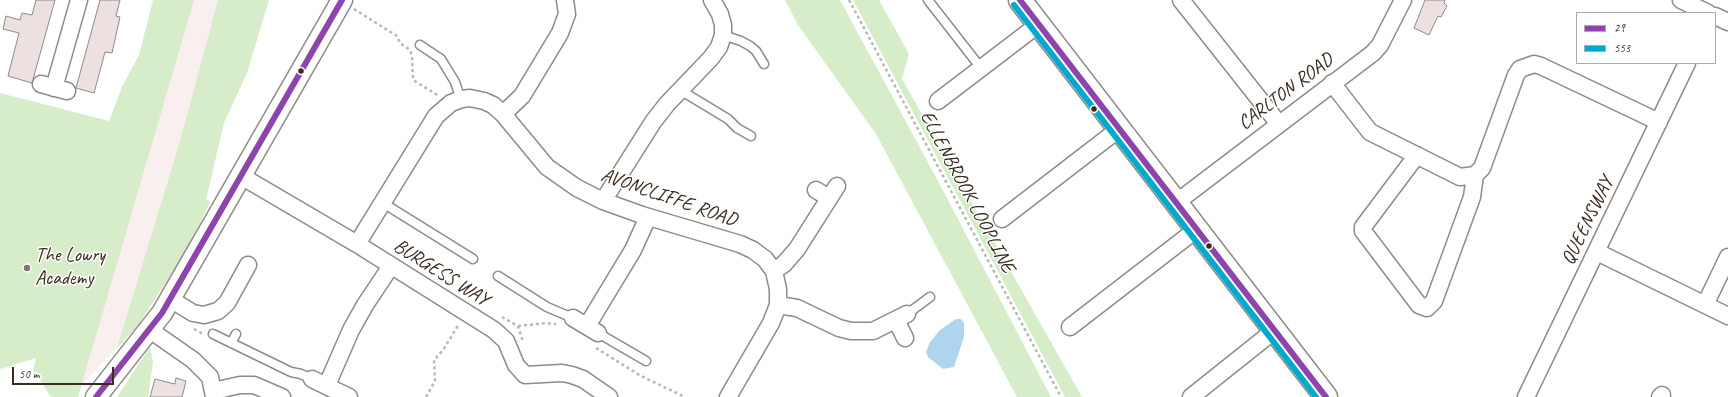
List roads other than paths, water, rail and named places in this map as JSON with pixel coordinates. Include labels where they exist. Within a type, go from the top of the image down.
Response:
[{"type":"main road","points":[[1020,0],[1326,397]]},
{"type":"street","points":[[54,88],[79,0]]},
{"type":"street","points":[[503,114],[522,96],[560,33],[567,14],[565,0]]},
{"type":"street","points":[[603,201],[653,122],[680,90],[711,58],[719,47],[723,35],[723,25],[720,14],[712,0]]},
{"type":"street","points":[[1182,0],[1279,124]]},
{"type":"street","name":"CARLTON ROAD","points":[[1177,202],[1372,53],[1380,45],[1403,0]]},
{"type":"street","points":[[1681,0],[1706,12]]},
{"type":"street","points":[[96,397],[150,330],[170,299],[339,1]]},
{"type":"street","points":[[1716,16],[1728,22]]},
{"type":"street","points":[[938,102],[1039,24]]},
{"type":"street","name":"QUEENSWAY","points":[[1526,397],[1687,64]]},
{"type":"street","points":[[1417,155],[1363,227],[1363,231],[1423,308],[1427,308],[1434,301],[1472,197],[1475,175],[1482,168],[1516,75],[1520,69],[1527,66],[1541,66],[1659,122]]},
{"type":"street","points":[[1332,83],[1370,132],[1460,177],[1475,175]]},
{"type":"street","name":"AVONCLIFFE ROAD","points":[[456,102],[470,98],[484,101],[492,105],[503,114],[547,167],[577,188],[603,201],[648,217],[746,247],[765,259],[774,271]]},
{"type":"street","points":[[357,244],[436,116],[456,102]]},
{"type":"street","points":[[1002,219],[1119,129]]},
{"type":"street","name":"BURGESS WAY","points":[[241,176],[357,244],[501,335],[510,350],[516,365],[525,375],[562,373],[583,379],[603,396]]},
{"type":"street","points":[[728,397],[772,323],[778,305],[778,289],[774,271],[784,264],[797,249],[827,191]]},
{"type":"street","points":[[568,322],[593,336],[648,217]]},
{"type":"street","points":[[1070,326],[1197,229]]},
{"type":"street","points":[[1597,252],[1728,316]]},
{"type":"street","points":[[1705,305],[1728,257]]},
{"type":"street","points":[[170,299],[193,313],[204,314],[218,311],[227,303],[248,266]]},
{"type":"street","points":[[327,386],[358,318],[391,266]]},
{"type":"street","points":[[778,305],[797,308],[839,328],[851,331],[873,331],[902,317],[905,338]]},
{"type":"street","points":[[150,330],[193,360],[210,377],[213,394],[240,385],[254,384],[282,397]]},
{"type":"street","points":[[1191,397],[1275,330]]},
{"type":"street","points":[[312,379],[349,397]]},
{"type":"lane","points":[[928,0],[981,68]]},
{"type":"lane","points":[[723,35],[741,41],[750,46],[756,51],[764,64]]},
{"type":"lane","points":[[420,45],[441,59],[455,82],[456,102]]},
{"type":"lane","points":[[680,90],[728,119],[737,128],[751,136]]},
{"type":"lane","points":[[383,203],[472,259]]},
{"type":"lane","points":[[498,276],[568,322]]},
{"type":"lane","points":[[902,317],[930,297]]},
{"type":"lane","points":[[213,334],[291,372],[301,374],[312,379]]},
{"type":"lane","points":[[231,343],[236,334]]},
{"type":"lane","points":[[593,336],[646,361]]},
{"type":"water","points":[[956,319],[961,319],[964,323],[964,337],[954,367],[943,369],[928,357],[926,352],[930,342],[940,330]]},
{"type":"place","name":"The Lowry Academy","points":[[27,268]]}]
